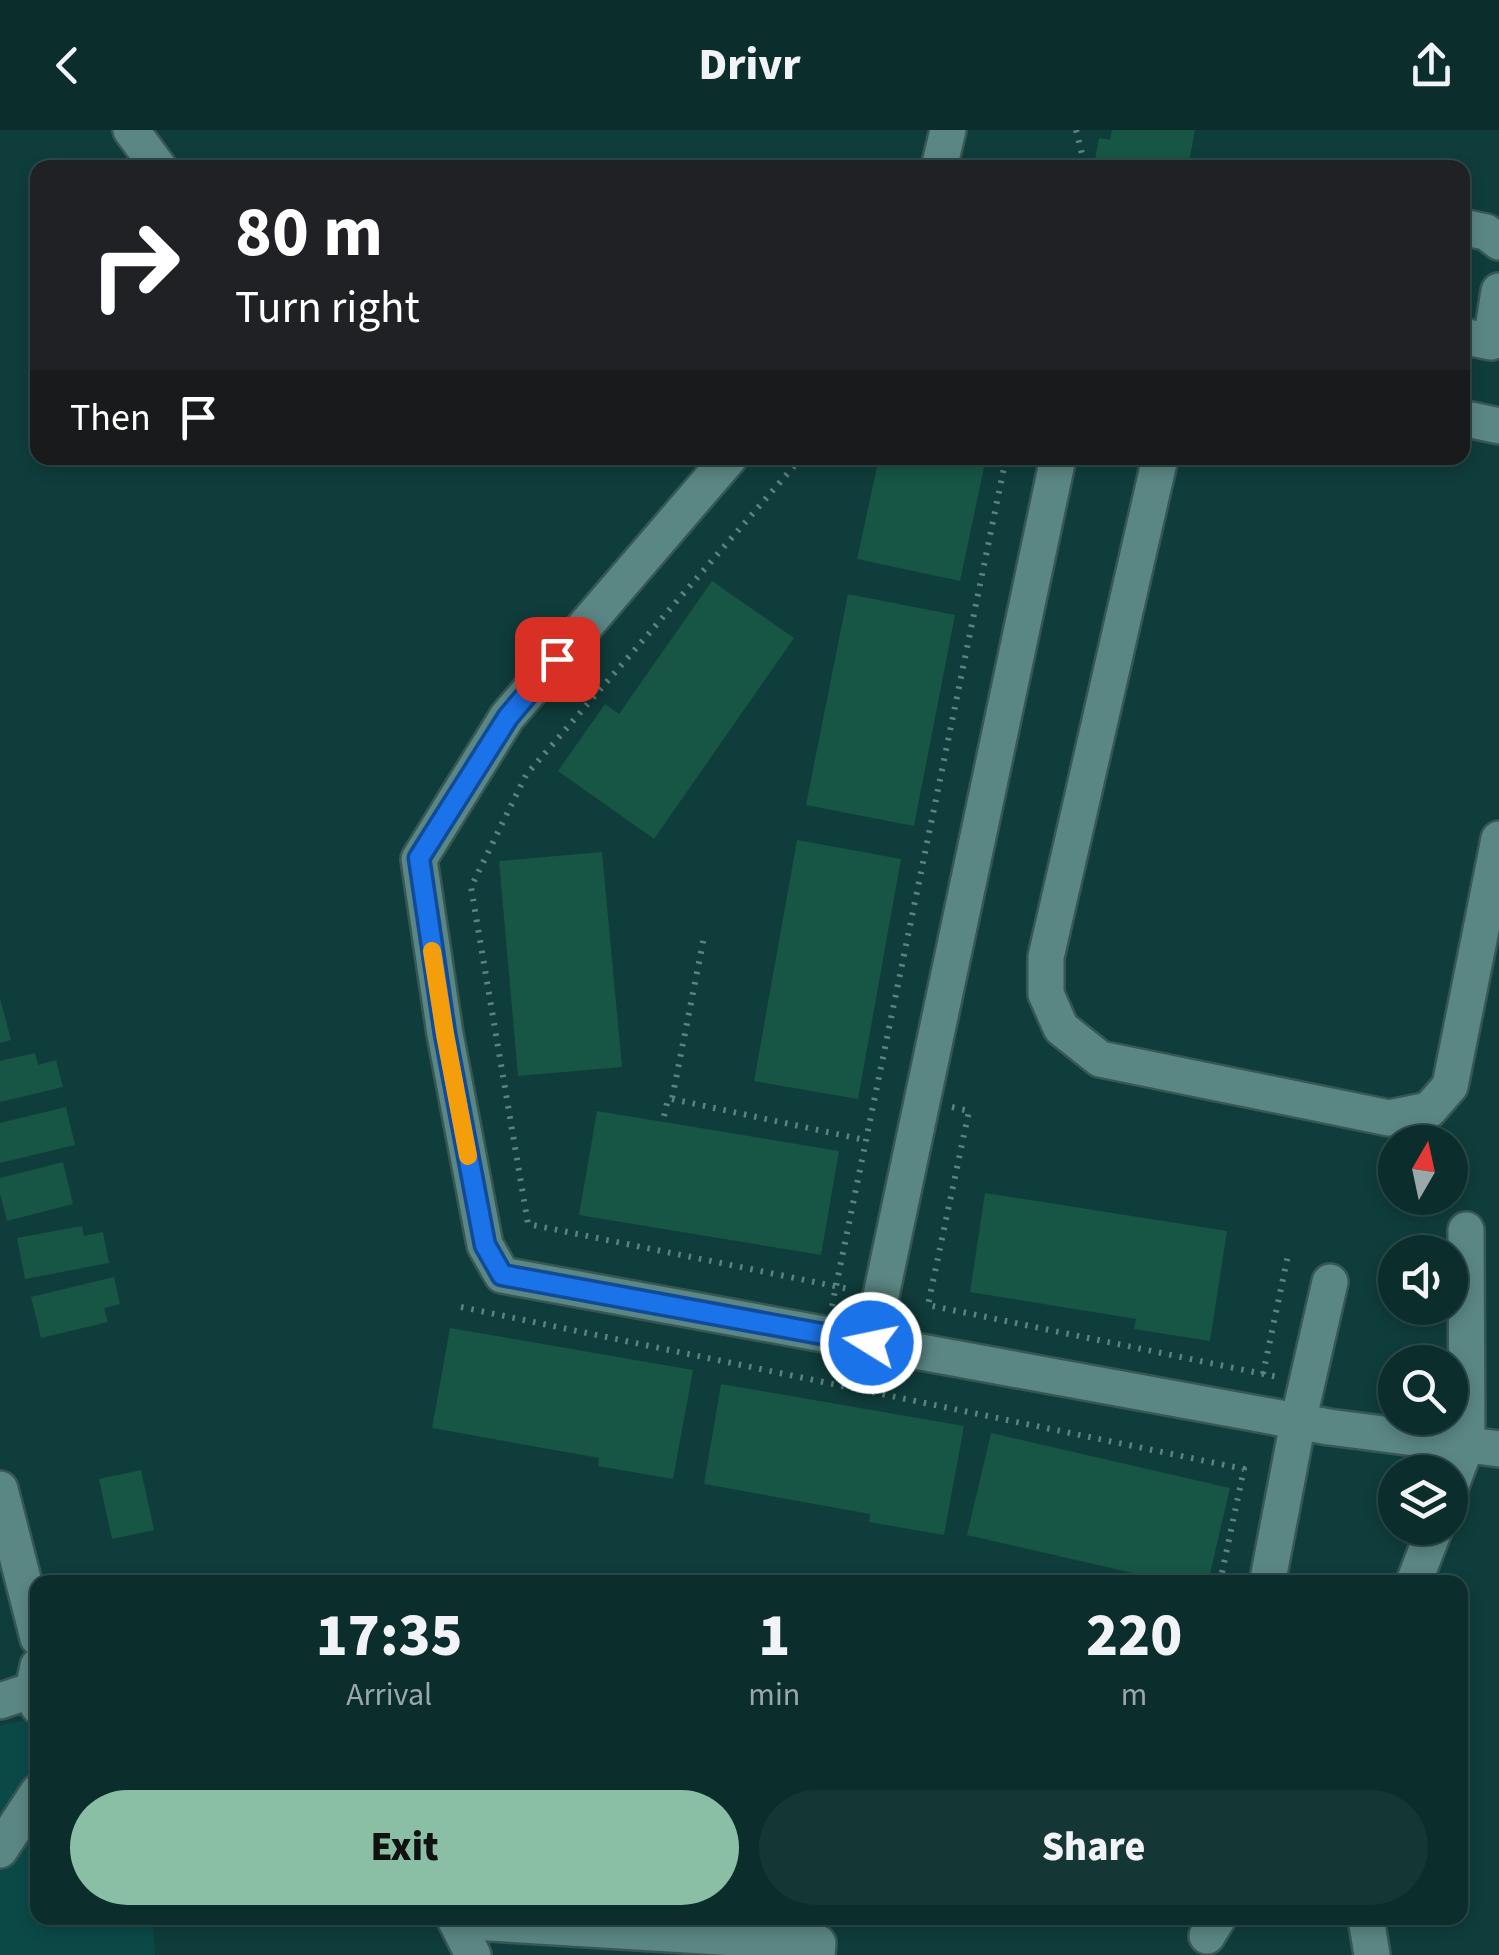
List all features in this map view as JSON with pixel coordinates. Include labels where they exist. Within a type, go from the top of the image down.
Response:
[{"type":"street","points":[[131,130],[153,160]]},
{"type":"street","points":[[941,160],[948,130]]},
{"type":"street","points":[[1470,229],[1486,232],[1499,242]]},
{"type":"street","points":[[1470,338],[1491,342],[1499,291]]},
{"type":"street","points":[[1470,420],[1499,426]]},
{"type":"street","points":[[723,465],[508,717],[419,858],[445,1034],[485,1245],[502,1275],[1298,1422],[1483,1446],[1466,1230]]},
{"type":"street","points":[[871,1343],[1057,465]]},
{"type":"street","points":[[1158,465],[1046,957],[1046,994],[1062,1028],[1100,1059],[1389,1118],[1430,1110],[1450,1086],[1499,840]]},
{"type":"street","points":[[1270,1574],[1298,1422],[1330,1282]]},
{"type":"street","points":[[0,1489],[30,1607]]},
{"type":"street","points":[[1417,1575],[1428,1545]]},
{"type":"street","points":[[0,1850],[30,1804]]},
{"type":"street","points":[[458,1925],[473,1955]]},
{"type":"street","points":[[557,1925],[819,1938]]},
{"type":"street","points":[[1367,1925],[1372,1955]]},
{"type":"path","points":[[1076,130],[1083,160]]},
{"type":"path","points":[[795,465],[526,775],[471,887],[528,1224],[859,1293]]},
{"type":"path","points":[[835,1286],[1005,465]]},
{"type":"path","points":[[664,1116],[672,1098],[704,937]]},
{"type":"path","points":[[672,1098],[865,1140]]},
{"type":"path","points":[[941,1105],[969,1112],[928,1305],[1292,1379]]},
{"type":"path","points":[[1264,1374],[1288,1255]]},
{"type":"path","points":[[461,1307],[1244,1468],[1221,1575]]},
{"type":"shaded area","points":[[30,1719],[30,1925],[153,1925],[155,1955],[0,1955],[0,1725]]},
{"type":"building","points":[[1112,130],[1195,130],[1189,160],[1095,160],[1099,138],[1110,140]]},
{"type":"building","points":[[877,465],[985,465],[960,581],[857,559]]},
{"type":"building","points":[[712,581],[794,638],[654,839],[558,771],[605,704],[619,714]]},
{"type":"building","points":[[848,594],[955,615],[914,826],[806,805]]},
{"type":"building","points":[[797,840],[901,859],[858,1099],[754,1081]]},
{"type":"building","points":[[602,852],[622,1067],[518,1076],[499,861]]},
{"type":"building","points":[[0,998],[11,1040],[0,1043]]},
{"type":"building","points":[[35,1053],[38,1065],[56,1060],[63,1087],[0,1102],[0,1061]]},
{"type":"building","points":[[66,1107],[75,1145],[0,1163],[0,1123]]},
{"type":"building","points":[[597,1111],[839,1151],[821,1255],[579,1215]]},
{"type":"building","points":[[63,1162],[73,1204],[7,1221],[0,1178]]},
{"type":"building","points":[[985,1193],[1227,1231],[1210,1341],[1134,1329],[1136,1319],[970,1292]]},
{"type":"building","points":[[82,1226],[84,1236],[103,1232],[109,1263],[25,1279],[17,1238]]},
{"type":"building","points":[[114,1277],[120,1304],[104,1308],[108,1322],[41,1338],[31,1297]]},
{"type":"building","points":[[450,1328],[693,1370],[673,1479],[598,1466],[599,1458],[432,1428]]},
{"type":"building","points":[[721,1384],[964,1426],[944,1535],[869,1522],[870,1514],[704,1484]]},
{"type":"building","points":[[991,1433],[1230,1488],[1210,1575],[1141,1575],[967,1535]]},
{"type":"building","points":[[141,1470],[154,1530],[112,1539],[99,1479]]},
{"type":"slow traffic","points":[[432,951],[468,1156]]},
{"type":"route","points":[[557,659],[508,717],[419,858],[445,1034],[485,1245],[502,1275],[871,1343]]}]
